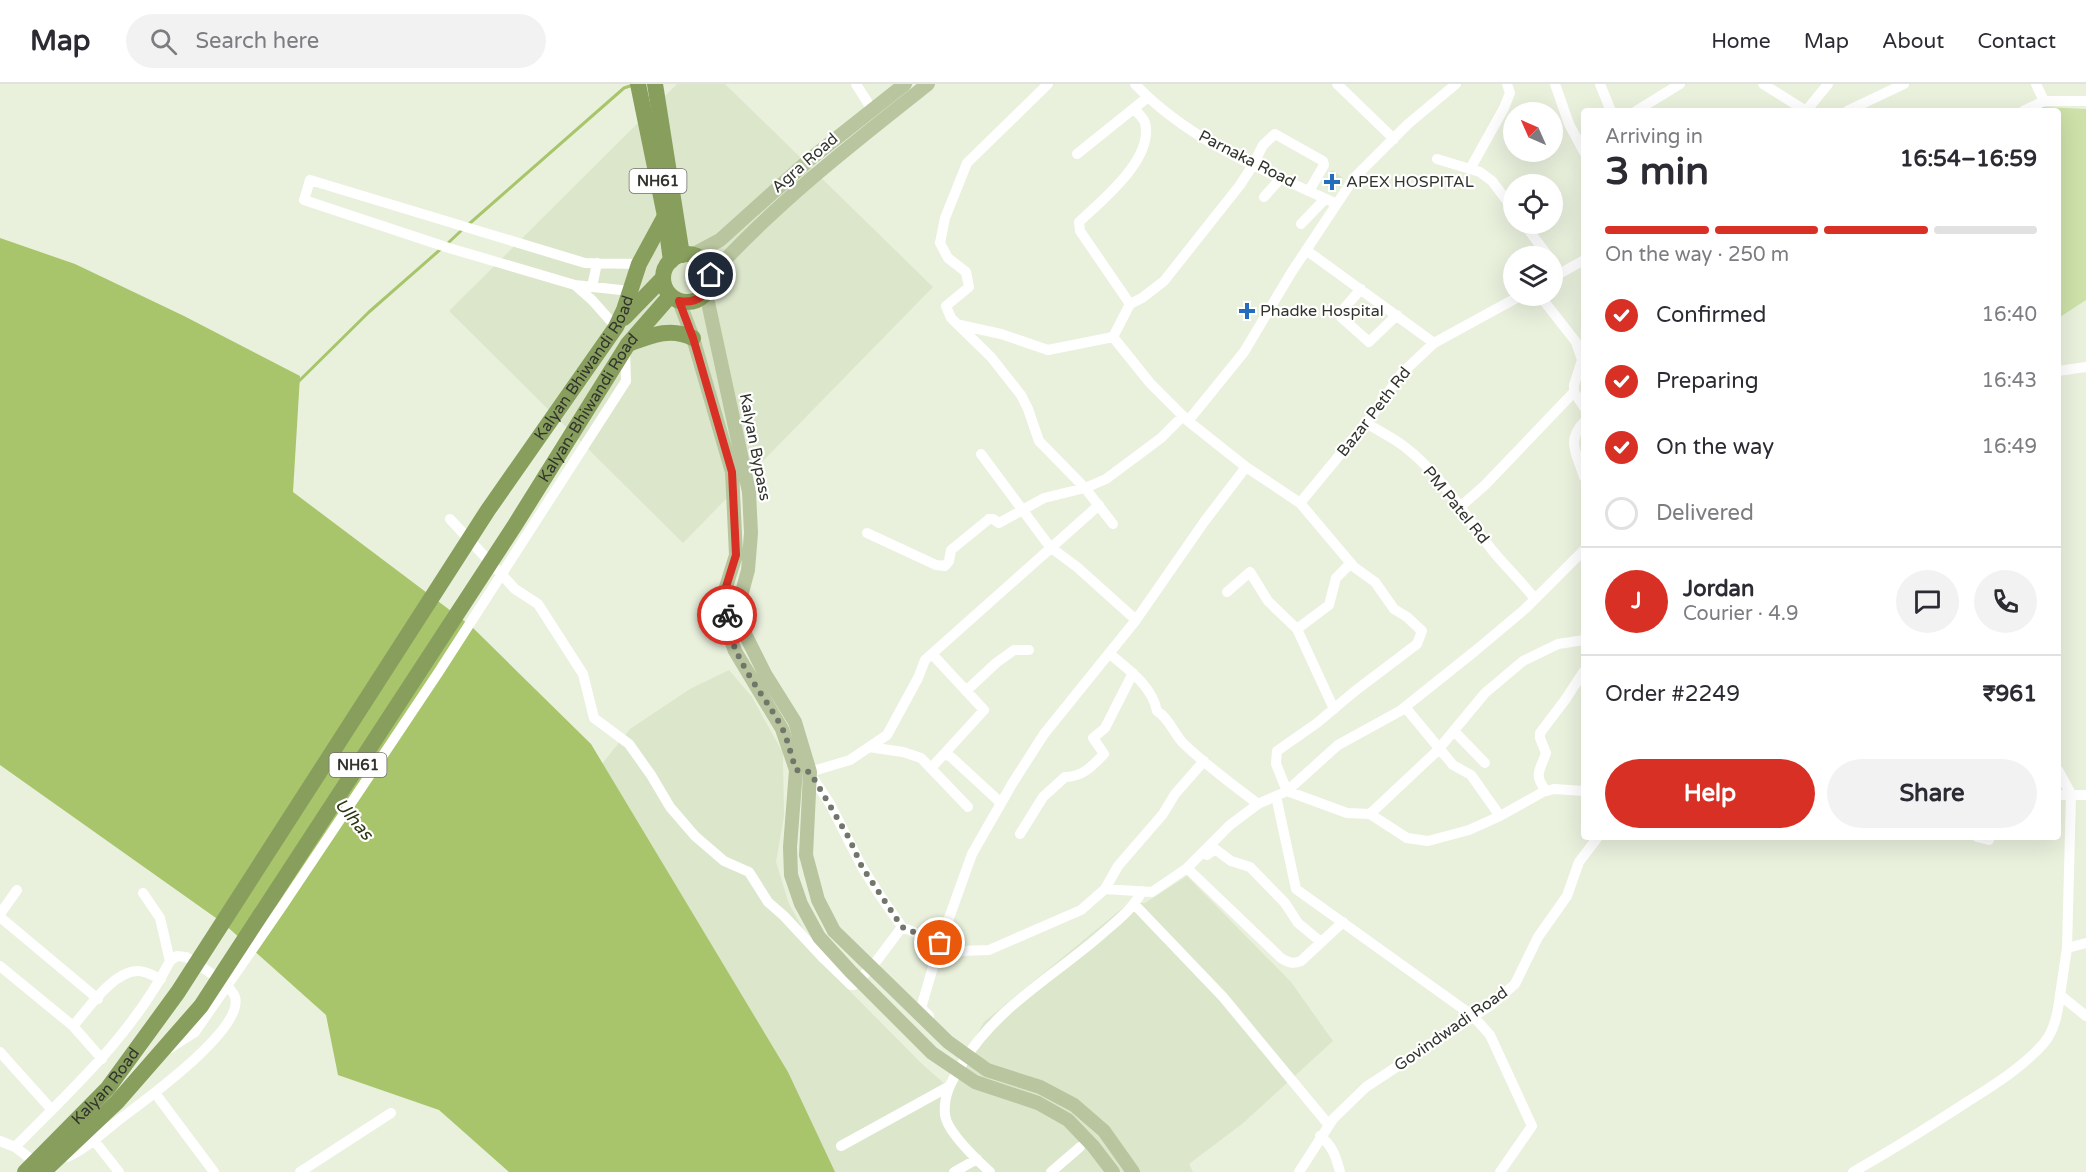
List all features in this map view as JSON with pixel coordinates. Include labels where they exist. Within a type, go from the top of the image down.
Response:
[{"type":"highway","name":"NH61","points":[[638,84],[652,95],[682,257]]},
{"type":"highway","name":"NH61","points":[[652,95],[665,216],[682,257]]},
{"type":"highway","name":"Kalyan Bhiwandi Road","points":[[177,992],[488,510],[613,331],[624,310],[639,264],[665,216]]},
{"type":"highway","points":[[682,257],[705,262],[711,275],[710,287],[694,302],[674,298],[665,289],[663,278],[666,267],[682,257]]},
{"type":"highway","points":[[613,331],[663,278]]},
{"type":"highway","name":"Kalyan-Bhiwandi Road","points":[[205,1009],[521,529],[626,346],[674,298]]},
{"type":"highway","points":[[626,346],[653,334],[669,331],[693,338]]},
{"type":"highway","name":"Kalyan Road","points":[[59,1148],[108,1088],[177,992]]},
{"type":"highway","name":"NH61","points":[[35,1169],[117,1101],[205,1009]]},
{"type":"main road","name":"Agra Road","points":[[682,257],[720,240],[809,160],[905,84]]},
{"type":"main road","name":"Agra Road","points":[[711,275],[742,240],[818,170],[928,84]]},
{"type":"main road","name":"Kalyan Bypass","points":[[706,293],[749,492],[751,533],[748,570],[737,611],[741,626],[765,674],[795,722],[803,771]]},
{"type":"main road","name":"Kalyan Bypass","points":[[674,298],[693,338],[732,472],[736,555],[725,590],[728,632],[735,651],[782,729],[803,771]]},
{"type":"main road","points":[[803,771],[794,796],[790,847],[791,875],[801,904],[819,937],[932,1053],[975,1082],[1038,1103],[1068,1120],[1093,1146],[1113,1172]]},
{"type":"main road","points":[[803,771],[809,797],[806,855],[818,900],[834,931],[948,1042],[987,1070],[1040,1087],[1074,1105],[1104,1131],[1133,1172]]},
{"type":"street","points":[[856,84],[873,111]]},
{"type":"street","points":[[1048,84],[967,163],[945,218],[940,243],[948,258],[966,272],[969,287],[946,306],[951,318],[991,357],[1021,395],[1039,441],[1085,488],[1113,524]]},
{"type":"street","name":"Parnaka Road","points":[[1136,84],[1162,110],[1218,148],[1337,204]]},
{"type":"street","points":[[1336,84],[1394,139]]},
{"type":"street","points":[[867,533],[936,565],[945,566],[949,561],[951,550],[989,519],[999,523],[1044,498],[1085,488],[1106,478],[1134,459],[1186,419],[1244,352],[1306,250],[1354,178],[1456,84]]},
{"type":"street","points":[[1470,169],[1504,108],[1510,93],[1507,84]]},
{"type":"street","points":[[1555,84],[1569,124],[1581,146]]},
{"type":"street","points":[[1600,84],[1610,108]]},
{"type":"street","points":[[1641,108],[1680,84]]},
{"type":"street","points":[[1763,84],[1801,108]]},
{"type":"street","points":[[1808,108],[1828,84]]},
{"type":"street","points":[[1853,108],[1904,84]]},
{"type":"street","points":[[2036,84],[2044,101]]},
{"type":"street","points":[[1077,154],[1148,97]]},
{"type":"street","points":[[2030,108],[2044,101],[2086,101]]},
{"type":"street","points":[[1130,304],[1080,231],[1079,222],[1133,166],[1146,140],[1145,121],[1134,108]]},
{"type":"street","points":[[1113,337],[1130,304],[1164,281],[1194,245],[1253,165],[1263,145],[1275,134],[1323,161],[1324,165],[1309,191]]},
{"type":"street","points":[[1437,159],[1480,172],[1492,181],[1503,196]]},
{"type":"street","points":[[1263,197],[1281,178]]},
{"type":"street","points":[[630,291],[575,285],[444,246],[304,200],[310,180],[585,263],[639,264]]},
{"type":"street","points":[[1301,224],[1325,198]]},
{"type":"street","points":[[1306,250],[1434,344]]},
{"type":"street","points":[[1563,272],[1581,262]]},
{"type":"street","points":[[592,287],[597,263]]},
{"type":"street","points":[[575,285],[592,300],[613,331]]},
{"type":"street","points":[[1361,289],[1340,314],[1369,342],[1397,315]]},
{"type":"street","name":"Bazar Peth Rd","points":[[1300,503],[1366,423],[1401,374],[1434,344],[1503,305]]},
{"type":"street","points":[[1548,306],[1576,342],[1581,357]]},
{"type":"street","points":[[959,325],[1001,334],[1048,350],[1113,337]]},
{"type":"street","points":[[1113,337],[1150,383],[1186,419],[1245,468],[1300,503],[1351,563],[1375,582],[1394,609],[1422,631],[1417,644],[1277,751],[1276,764],[1287,791],[1347,813],[1371,814],[1407,838],[1428,841],[1469,830],[1546,791],[1554,789],[1581,791]]},
{"type":"street","points":[[1581,363],[1574,385],[1574,392],[1581,402]]},
{"type":"street","points":[[2061,371],[2086,367]]},
{"type":"street","points":[[1460,507],[1485,485],[1574,392]]},
{"type":"street","name":"PM Patel Rd","points":[[1366,423],[1404,446],[1428,468],[1493,551],[1535,599]]},
{"type":"street","points":[[1581,425],[1576,431],[1574,441],[1581,468]]},
{"type":"street","points":[[981,454],[1050,548],[1077,567],[1136,620]]},
{"type":"street","points":[[921,1008],[940,943],[972,854],[1001,803],[1044,734],[1136,620],[1204,522],[1245,468]]},
{"type":"street","points":[[1099,505],[926,660],[887,735],[849,760],[803,771],[849,838],[862,867],[902,927],[961,951],[989,950],[1081,910],[1106,889],[1118,866],[1163,814],[1175,794],[1204,761]]},
{"type":"street","points":[[450,519],[515,589],[538,604],[583,674],[594,718],[629,744],[670,807],[694,836],[724,861],[749,872],[768,902],[851,985],[854,985],[875,963],[902,927]]},
{"type":"street","points":[[1569,566],[1581,547]]},
{"type":"street","points":[[1188,870],[1230,825],[1258,804],[1287,791],[1338,745],[1405,707],[1475,651],[1535,599],[1581,553]]},
{"type":"street","points":[[1297,629],[1329,605],[1336,578],[1351,563]]},
{"type":"street","points":[[1227,592],[1250,572],[1269,601],[1297,629],[1334,709]]},
{"type":"street","points":[[1371,814],[1439,748],[1485,693],[1523,661],[1558,644],[1581,640]]},
{"type":"street","points":[[966,691],[996,663],[1014,650],[1029,650]]},
{"type":"street","points":[[931,768],[984,710],[932,654]]},
{"type":"street","points":[[1110,654],[1133,673],[1155,699],[1157,711],[1166,717],[1182,742],[1258,804]]},
{"type":"street","points":[[1020,834],[1043,797],[1053,787],[1065,777],[1077,777],[1089,770],[1104,754],[1093,738],[1105,728],[1133,673]]},
{"type":"street","points":[[1546,791],[1539,783],[1538,773],[1546,753],[1540,733],[1581,676]]},
{"type":"street","points":[[1405,707],[1453,765],[1470,775],[1500,816]]},
{"type":"street","points":[[1454,731],[1485,763]]},
{"type":"street","points":[[869,747],[903,752],[921,758],[968,807]]},
{"type":"street","points":[[944,754],[951,757],[1001,803]]},
{"type":"street","points":[[1853,1172],[1995,1084],[2046,1042],[2056,1018],[2067,948],[2071,794],[2061,776]]},
{"type":"street","points":[[2061,795],[2086,795]]},
{"type":"street","points":[[1276,796],[1296,889],[1473,1016],[1490,1035],[1532,1126],[1500,1172]]},
{"type":"street","name":"Govindwadi Road","points":[[1299,1172],[1328,1124],[1366,1087],[1491,1005],[1515,984],[1538,937],[1567,896],[1579,862],[1596,840]]},
{"type":"street","points":[[1106,889],[1152,892],[1188,870],[1215,849],[1231,861],[1250,867],[1285,903],[1298,923],[1321,942]]},
{"type":"street","points":[[1188,870],[1289,963],[1301,961],[1343,922]]},
{"type":"street","points":[[17,890],[0,915],[98,999]]},
{"type":"street","points":[[990,1172],[953,1131],[945,1116],[948,1087],[969,1052],[995,1020],[1086,948],[1135,905],[1142,891]]},
{"type":"street","points":[[143,893],[160,918],[170,960]]},
{"type":"street","points":[[820,893],[835,922],[921,1008],[969,1052]]},
{"type":"street","points":[[1135,905],[1223,997],[1328,1124]]},
{"type":"street","points":[[2067,948],[2086,943]]},
{"type":"street","points":[[15,1147],[102,1059],[138,1015],[170,960],[177,956],[186,957],[231,989],[236,998],[234,1010],[216,1039],[194,1061],[68,1158],[59,1148]]},
{"type":"street","points":[[0,966],[73,1026],[102,1059]]},
{"type":"street","points":[[73,1026],[108,985],[118,978],[137,971],[161,979]]},
{"type":"street","points":[[2060,995],[2086,1016]]},
{"type":"street","points":[[157,1057],[195,1032],[205,1009]]},
{"type":"street","points":[[0,1052],[52,1110]]},
{"type":"street","points":[[842,1146],[948,1087]]},
{"type":"street","points":[[155,1093],[214,1172]]},
{"type":"street","points":[[300,1172],[391,1113]]},
{"type":"street","points":[[1320,1136],[1335,1152],[1340,1172]]},
{"type":"street","points":[[93,1139],[119,1172]]},
{"type":"street","points":[[0,1141],[15,1147],[35,1169]]},
{"type":"street","points":[[1051,1172],[1080,1147]]},
{"type":"street","points":[[954,1172],[977,1160]]},
{"type":"shaded area","points":[[677,84],[725,84],[933,287],[683,543],[449,311]]},
{"type":"shaded area","points":[[2041,107],[2086,109],[2086,300],[2061,316],[2061,108]]},
{"type":"shaded area","name":"APEX HOSPITAL","points":[[1332,170],[1343,178],[1333,191],[1322,183],[1327,177],[1330,180],[1328,176]]},
{"type":"shaded area","points":[[729,670],[752,697],[783,753],[784,816],[776,862],[789,904],[824,965],[922,1064],[947,1086],[984,1022],[1130,902],[1145,903],[1187,876],[1291,982],[1333,1041],[1242,1124],[1189,1164],[1193,1172],[829,1172],[597,770],[630,729],[690,689]]},
{"type":"water","name":"Ulhas","points":[[0,238],[75,264],[184,316],[300,376],[293,492],[471,626],[591,744],[788,1072],[835,1172],[509,1172],[439,1110],[338,1075],[326,1015],[223,923],[0,765]]},
{"type":"waterway","points":[[469,224],[624,88],[633,85]]},
{"type":"waterway","points":[[447,244],[464,228]]},
{"type":"waterway","points":[[297,383],[369,312],[442,248]]},
{"type":"way so far","points":[[727,615],[728,632],[735,651],[782,729],[796,770],[810,772],[849,838],[862,867],[902,927],[940,943]]},
{"type":"place","name":"APEX HOSPITAL","points":[[1332,182]]},
{"type":"place","name":"Phadke Hospital","points":[[1247,311]]},
{"type":"route","points":[[711,275],[710,287],[701,298],[694,302],[679,301],[693,338],[732,472],[736,555],[725,590],[727,615]]}]
